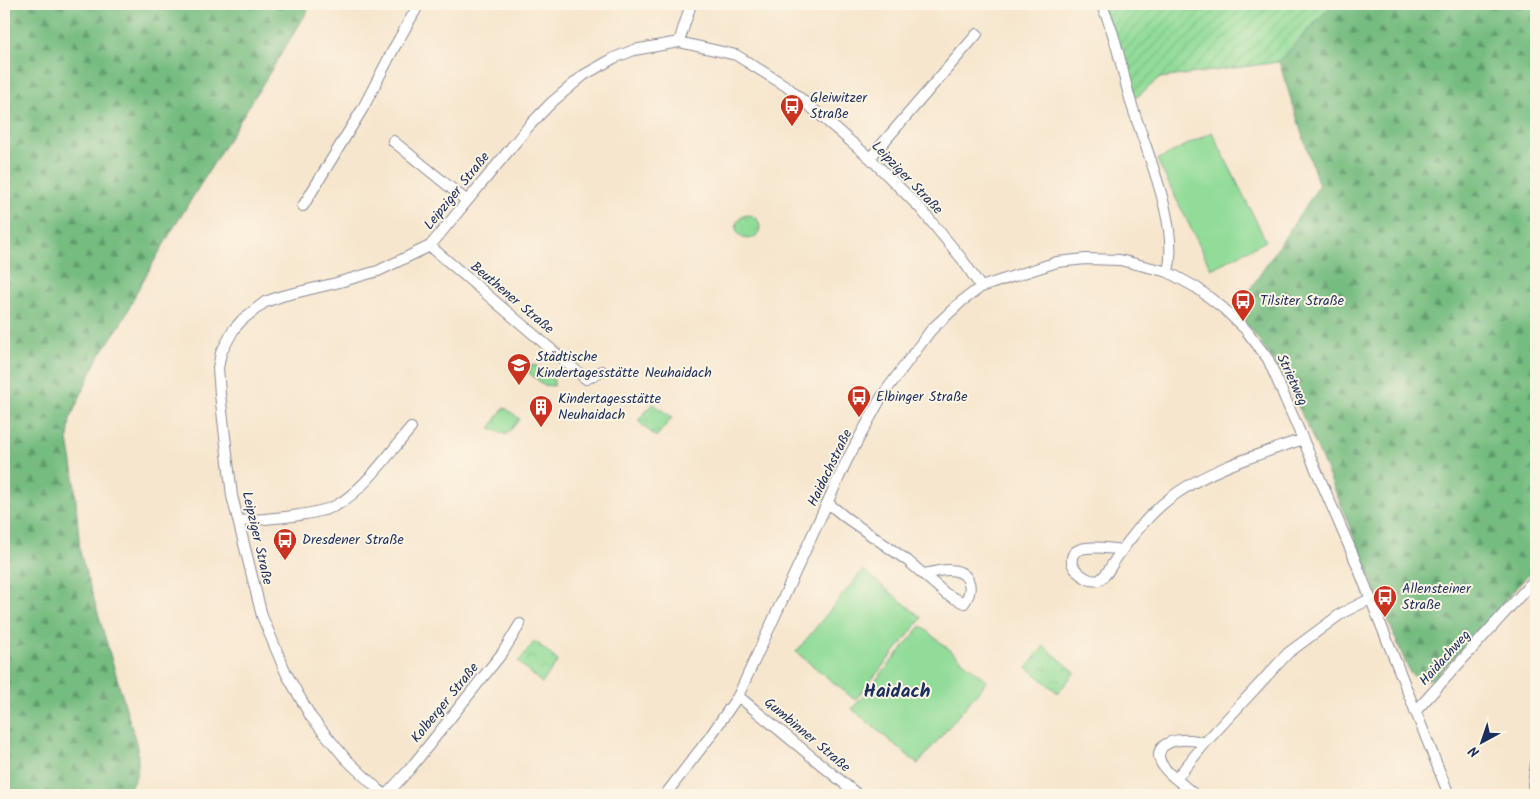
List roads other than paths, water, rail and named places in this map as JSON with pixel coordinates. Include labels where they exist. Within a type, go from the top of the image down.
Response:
[{"type":"street","points":[[303,206],[364,109],[394,48],[419,4]]},
{"type":"street","points":[[679,42],[691,4]]},
{"type":"street","points":[[1101,4],[1114,35],[1129,96],[1165,209],[1171,259],[1168,272]]},
{"type":"street","points":[[870,158],[977,34]]},
{"type":"street","name":"Leipziger Straße","points":[[385,795],[361,775],[311,717],[286,673],[262,616],[232,496],[218,368],[221,353],[234,329],[242,319],[266,302],[282,296],[336,284],[378,271],[430,246],[529,126],[584,75],[614,58],[634,50],[679,42],[736,55],[786,86],[870,158],[920,208],[962,259],[981,287]]},
{"type":"street","points":[[393,141],[466,201]]},
{"type":"street","name":"Beuthener Straße","points":[[430,246],[586,379],[602,371]]},
{"type":"street","name":"Haidachstraße","points":[[665,795],[709,738],[738,696],[847,460],[882,396],[931,330],[962,301],[981,287],[1057,262],[1086,259],[1120,260],[1168,272]]},
{"type":"street","name":"Strietweg","points":[[1168,272],[1197,288],[1223,308],[1246,330],[1268,359],[1370,599],[1449,795]]},
{"type":"street","points":[[239,521],[321,510],[336,505],[352,495],[364,483],[411,428]]},
{"type":"street","points":[[1121,552],[1116,549],[1084,548],[1077,550],[1073,556],[1072,563],[1081,574],[1090,579],[1097,580],[1104,576],[1146,521],[1178,492],[1220,469],[1303,439]]},
{"type":"street","points":[[828,503],[924,574]]},
{"type":"street","name":"Haidachweg","points":[[1415,712],[1536,578]]},
{"type":"street","points":[[1176,779],[1204,742],[1288,653],[1342,613],[1370,599]]},
{"type":"street","name":"Kolberger Straße","points":[[385,795],[409,770],[503,652],[520,624]]},
{"type":"street","name":"Gumbinner Straße","points":[[738,696],[858,795]]},
{"type":"street","points":[[1195,795],[1162,767],[1159,755],[1163,745],[1171,740],[1193,739],[1204,742]]},
{"type":"street","points":[[1534,795],[1532,784],[1536,763]]},
{"type":"place","name":"Gleiwitzer Straße","points":[[792,127]]},
{"type":"place","name":"Tilsiter Straße","points":[[1243,322]]},
{"type":"place","name":"Städtische Kindertagesstätte Neuhaidach","points":[[519,386]]},
{"type":"place","name":"Elbinger Straße","points":[[859,418]]},
{"type":"place","name":"Kindertagesstätte Neuhaidach","points":[[541,428]]},
{"type":"place","name":"Dresdener Straße","points":[[285,561]]},
{"type":"place","name":"Allensteiner Straße","points":[[1385,618]]},
{"type":"district","name":"Haidach","points":[[897,692]]}]
